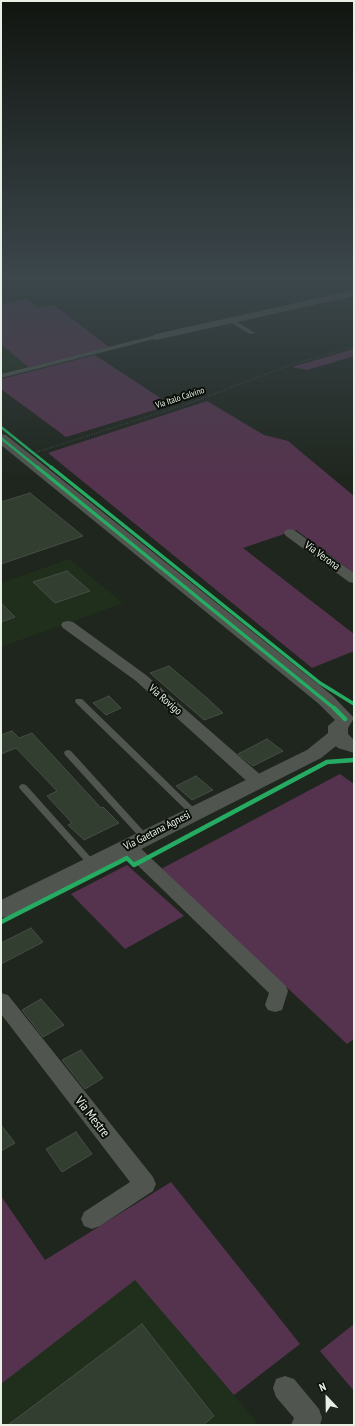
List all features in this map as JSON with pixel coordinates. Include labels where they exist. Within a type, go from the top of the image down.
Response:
[{"type":"street","points":[[1,438],[326,700],[348,721],[345,744],[354,748]]},
{"type":"street","name":"Via Verona","points":[[290,533],[354,579]]},
{"type":"street","name":"Via Rovigo","points":[[68,625],[141,678],[257,781]]},
{"type":"street","name":"Via Gaetana Agnesi","points":[[314,754],[348,721]]},
{"type":"street","name":"Via Gaetana Agnesi","points":[[1,910],[257,781],[314,754],[354,748]]},
{"type":"street","points":[[137,842],[279,991],[275,1005]]},
{"type":"street","name":"Via Mestre","points":[[1,1000],[145,1184],[92,1219]]},
{"type":"street","points":[[284,1388],[310,1418],[304,1425]]},
{"type":"lane","points":[[1,376],[114,348]]},
{"type":"lane","points":[[79,701],[194,813]]},
{"type":"lane","points":[[68,753],[137,842]]},
{"type":"lane","points":[[23,787],[92,864]]},
{"type":"path","points":[[33,452],[39,458]]},
{"type":"shaded area","points":[[1,348],[5,348],[28,367],[1,373]]},
{"type":"shaded area","points":[[5,348],[107,348],[28,367]]},
{"type":"shaded area","points":[[354,349],[354,356],[307,370],[292,367]]},
{"type":"shaded area","points":[[95,355],[171,405],[66,437],[1,389],[1,379]]},
{"type":"shaded area","points":[[207,401],[264,435],[288,441],[354,496],[354,573],[296,530],[243,548],[354,634],[354,651],[312,668],[48,453]]},
{"type":"shaded area","points":[[69,559],[123,603],[1,647],[1,583]]},
{"type":"shaded area","points":[[340,774],[354,784],[354,1039],[347,1044],[161,869]]},
{"type":"shaded area","points":[[127,865],[184,916],[125,949],[71,894]]},
{"type":"shaded area","points":[[171,1182],[300,1344],[234,1395],[135,1280],[1,1384],[1,1196],[45,1260]]},
{"type":"shaded area","points":[[135,1279],[259,1425],[1,1425],[1,1384]]},
{"type":"shaded area","points":[[354,1324],[354,1391],[320,1351]]},
{"type":"building","points":[[30,493],[83,536],[1,564],[1,502]]},
{"type":"building","points":[[67,571],[90,591],[55,603],[33,582]]},
{"type":"building","points":[[1,603],[15,617],[1,622]]},
{"type":"building","points":[[169,666],[223,713],[204,720],[150,673]]},
{"type":"building","points":[[109,696],[121,708],[106,715],[93,703]]},
{"type":"building","points":[[12,731],[19,738],[32,733],[101,808],[103,807],[119,823],[84,840],[68,825],[72,823],[47,796],[57,791],[16,748],[1,754],[1,735]]},
{"type":"building","points":[[267,739],[283,751],[253,766],[238,754]]},
{"type":"building","points":[[196,776],[213,790],[192,800],[176,786]]},
{"type":"building","points":[[31,928],[43,942],[1,964],[1,943]]},
{"type":"building","points":[[41,999],[64,1025],[43,1037],[22,1010]]},
{"type":"building","points":[[81,1050],[103,1078],[85,1089],[62,1060]]},
{"type":"building","points":[[1,1125],[15,1143],[1,1151]]},
{"type":"building","points":[[76,1132],[92,1154],[62,1172],[46,1149]]},
{"type":"building","points":[[142,1324],[214,1416],[203,1425],[8,1425]]},
{"type":"cycle path","points":[[1,427],[320,683],[345,700],[354,704]]},
{"type":"cycle path","points":[[1,438],[326,700],[345,719]]},
{"type":"cycle path","points":[[1,922],[127,858],[134,865],[327,762],[354,760]]}]
